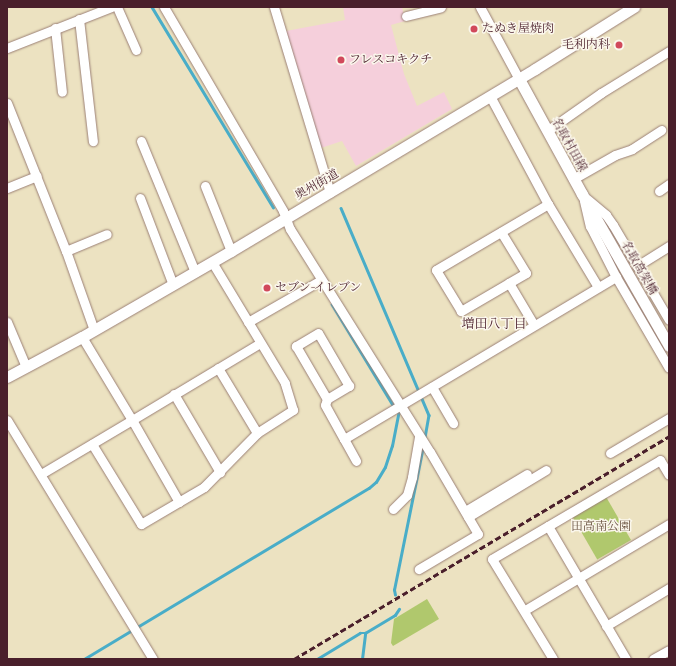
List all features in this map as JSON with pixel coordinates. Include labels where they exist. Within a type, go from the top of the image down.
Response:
[{"type":"main road","name":"奥州街道","points":[[8,374],[26,367],[82,337],[330,193],[519,79],[634,7]]},
{"type":"main road","name":"名取村田線","points":[[519,79],[573,179],[599,223]]},
{"type":"main road","name":"名取高架橋","points":[[599,223],[669,346]]},
{"type":"street","points":[[7,48],[111,7]]},
{"type":"street","points":[[117,7],[136,50]]},
{"type":"street","points":[[164,7],[283,211],[285,218],[321,280],[478,534],[418,568]]},
{"type":"street","points":[[274,7],[330,193]]},
{"type":"street","points":[[406,16],[441,7]]},
{"type":"street","points":[[480,7],[519,79]]},
{"type":"street","points":[[79,19],[93,141]]},
{"type":"street","points":[[55,28],[62,92]]},
{"type":"street","points":[[547,131],[601,93],[669,51]]},
{"type":"street","points":[[490,96],[548,204],[598,287]]},
{"type":"street","points":[[7,103],[66,251],[94,330]]},
{"type":"street","points":[[573,179],[615,155],[632,148],[661,130]]},
{"type":"street","points":[[141,140],[195,272]]},
{"type":"street","points":[[7,188],[36,176]]},
{"type":"street","points":[[659,191],[669,184]]},
{"type":"street","points":[[205,186],[231,251]]},
{"type":"street","points":[[582,194],[606,215],[669,320]]},
{"type":"street","points":[[582,194],[590,226],[616,277],[669,368]]},
{"type":"street","points":[[140,198],[172,285]]},
{"type":"street","points":[[501,232],[526,273],[461,311],[436,270],[548,204]]},
{"type":"street","points":[[66,251],[107,234]]},
{"type":"street","points":[[637,266],[669,246]]},
{"type":"street","points":[[92,444],[141,524],[204,487],[257,432],[293,410],[285,383],[212,262]]},
{"type":"street","points":[[344,439],[616,277]]},
{"type":"street","points":[[248,322],[321,280]]},
{"type":"street","points":[[509,283],[534,325]]},
{"type":"street","points":[[7,322],[26,367]]},
{"type":"street","points":[[327,399],[296,346],[318,333],[349,386],[327,399],[325,405],[356,461]]},
{"type":"street","points":[[82,337],[179,502]]},
{"type":"street","points":[[41,474],[260,343]]},
{"type":"street","points":[[218,368],[257,432]]},
{"type":"street","points":[[432,387],[453,423]]},
{"type":"street","points":[[174,394],[220,472]]},
{"type":"street","points":[[610,453],[669,418]]},
{"type":"street","points":[[7,420],[153,659]]},
{"type":"street","points":[[393,509],[407,495],[422,442]]},
{"type":"street","points":[[553,659],[492,559],[660,460],[669,476]]},
{"type":"street","points":[[466,514],[546,470]]},
{"type":"street","points":[[466,514],[527,474]]},
{"type":"street","points":[[524,610],[669,524]]},
{"type":"street","points":[[548,526],[626,659]]},
{"type":"street","points":[[606,626],[669,588]]},
{"type":"street","points":[[653,659],[669,650]]},
{"type":"shaded area","points":[[343,7],[402,7],[405,21],[391,25],[404,74],[417,106],[444,92],[452,109],[356,166],[342,141],[321,148],[286,31],[345,20]]},
{"type":"green space","name":"田高南公園","points":[[605,495],[631,540],[597,560],[571,514]]},
{"type":"green space","points":[[427,599],[439,619],[393,646],[391,643],[394,619]]},
{"type":"waterway","points":[[152,7],[273,207]]},
{"type":"waterway","points":[[341,208],[429,415],[425,438]]},
{"type":"waterway","points":[[332,304],[393,405]]},
{"type":"waterway","points":[[84,659],[369,488],[376,482],[385,467],[392,446],[398,414]]},
{"type":"waterway","points":[[395,595],[394,590],[423,446]]},
{"type":"waterway","points":[[362,659],[365,633],[395,615],[399,609]]},
{"type":"waterway","points":[[317,659],[360,633],[365,633]]},
{"type":"railway","points":[[294,659],[669,436]]},
{"type":"place","name":"たぬき屋焼肉","points":[[474,29]]},
{"type":"place","name":"毛利内科","points":[[619,45]]},
{"type":"place","name":"フレスコキクチ","points":[[341,60]]},
{"type":"place","name":"セブン-イレブン","points":[[267,288]]},
{"type":"district","name":"増田八丁目","points":[[494,324]]}]
